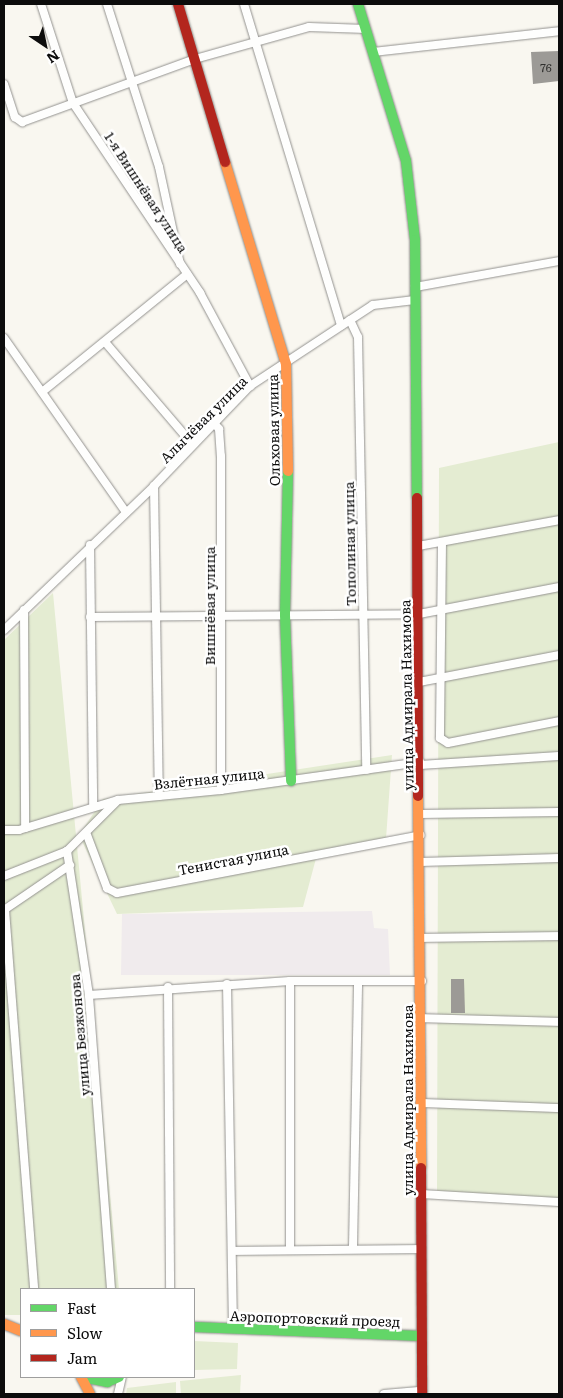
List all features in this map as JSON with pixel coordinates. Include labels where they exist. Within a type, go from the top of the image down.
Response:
[{"type":"main road","name":"Ольховая улица","points":[[178,4],[286,364],[290,432],[285,615],[291,781]]},
{"type":"main road","name":"улица Адмирала Нахимова","points":[[358,4],[406,161],[415,287],[420,682],[420,938],[422,981],[420,1018],[422,1393]]},
{"type":"main road","points":[[4,1323],[20,1322]]},
{"type":"main road","points":[[4,1323],[20,1331]]},
{"type":"main road","name":"Аэропортовский проезд","points":[[195,1329],[233,1328],[421,1336]]},
{"type":"main road","points":[[82,1378],[90,1394]]},
{"type":"main road","points":[[87,1378],[107,1382],[118,1378]]},
{"type":"street","name":"1-я Вишнёвая улица","points":[[41,4],[73,103],[228,338],[250,386]]},
{"type":"street","points":[[107,4],[159,166],[181,267]]},
{"type":"street","points":[[244,4],[340,326]]},
{"type":"street","points":[[4,84],[17,121],[73,103],[130,80],[256,42],[319,26],[366,29]]},
{"type":"street","points":[[373,52],[559,31]]},
{"type":"street","points":[[415,287],[559,261]]},
{"type":"street","points":[[42,392],[187,274]]},
{"type":"street","name":"Алычёвая улица","points":[[4,630],[90,545],[154,486],[250,386],[373,305],[399,300],[415,300]]},
{"type":"street","name":"Тополиная улица","points":[[350,320],[358,336],[366,770]]},
{"type":"street","points":[[4,338],[126,512]]},
{"type":"street","points":[[105,342],[193,445]]},
{"type":"street","name":"Вишнёвая улица","points":[[214,423],[219,429],[221,456],[221,790]]},
{"type":"street","points":[[154,486],[154,616],[159,796]]},
{"type":"street","points":[[418,546],[559,520]]},
{"type":"street","points":[[442,542],[443,610],[439,734],[448,743],[559,721]]},
{"type":"street","points":[[90,545],[92,807]]},
{"type":"street","points":[[90,617],[222,614],[419,614],[559,586]]},
{"type":"street","points":[[4,837],[22,829],[24,610]]},
{"type":"street","points":[[420,682],[559,655]]},
{"type":"street","name":"Взлётная улица","points":[[4,830],[22,829],[118,800],[221,790],[420,764],[559,756]]},
{"type":"street","points":[[4,876],[67,851],[87,835],[118,800]]},
{"type":"street","points":[[420,814],[559,812]]},
{"type":"street","name":"Тенистая улица","points":[[87,835],[106,888],[117,893],[420,836]]},
{"type":"street","name":"улица Безжонова","points":[[67,851],[89,995],[112,1288]]},
{"type":"street","points":[[420,862],[559,858]]},
{"type":"street","points":[[34,1288],[4,910],[70,865]]},
{"type":"street","points":[[420,938],[559,936]]},
{"type":"street","points":[[89,995],[168,987],[290,981],[422,981]]},
{"type":"street","points":[[290,981],[290,1249]]},
{"type":"street","points":[[353,1247],[358,982]]},
{"type":"street","points":[[227,984],[233,1328]]},
{"type":"street","points":[[168,987],[170,1288]]},
{"type":"street","points":[[420,1018],[559,1022]]},
{"type":"street","points":[[420,1103],[559,1108]]},
{"type":"street","points":[[421,1194],[559,1202]]},
{"type":"street","points":[[232,1251],[353,1247],[421,1249]]},
{"type":"street","points":[[118,1394],[121,1378]]},
{"type":"street","points":[[384,1394],[422,1393]]},
{"type":"shaded area","points":[[372,911],[374,928],[388,929],[390,975],[121,975],[122,914]]},
{"type":"green space","points":[[559,442],[559,1200],[437,1192],[439,468]]},
{"type":"green space","points":[[53,593],[119,1288],[20,1288],[20,1315],[4,1315],[4,640]]},
{"type":"green space","points":[[392,755],[386,839],[318,851],[303,907],[117,914],[79,835],[103,799]]},
{"type":"green space","points":[[195,1341],[238,1343],[237,1369],[195,1370]]},
{"type":"green space","points":[[241,1375],[240,1393],[181,1394],[180,1381]]},
{"type":"green space","points":[[176,1382],[176,1394],[126,1394],[127,1388]]},
{"type":"building","points":[[559,51],[559,81],[533,84],[531,52]]},
{"type":"building","points":[[451,979],[464,979],[465,1013],[451,1013]]},
{"type":"traffic: fast","points":[[358,4],[406,161],[415,240],[417,498]]},
{"type":"traffic: fast","points":[[288,471],[285,615],[291,781]]},
{"type":"traffic: fast","points":[[195,1327],[421,1336]]},
{"type":"traffic: fast","points":[[88,1378],[107,1382],[117,1378]]},
{"type":"traffic: slow","points":[[225,162],[286,364],[288,471]]},
{"type":"traffic: slow","points":[[418,796],[421,1168]]},
{"type":"traffic: slow","points":[[4,1324],[20,1331]]},
{"type":"traffic: slow","points":[[82,1378],[90,1394]]},
{"type":"traffic: jam","points":[[178,4],[225,162]]},
{"type":"traffic: jam","points":[[417,498],[418,796]]},
{"type":"traffic: jam","points":[[421,1168],[422,1394]]}]
